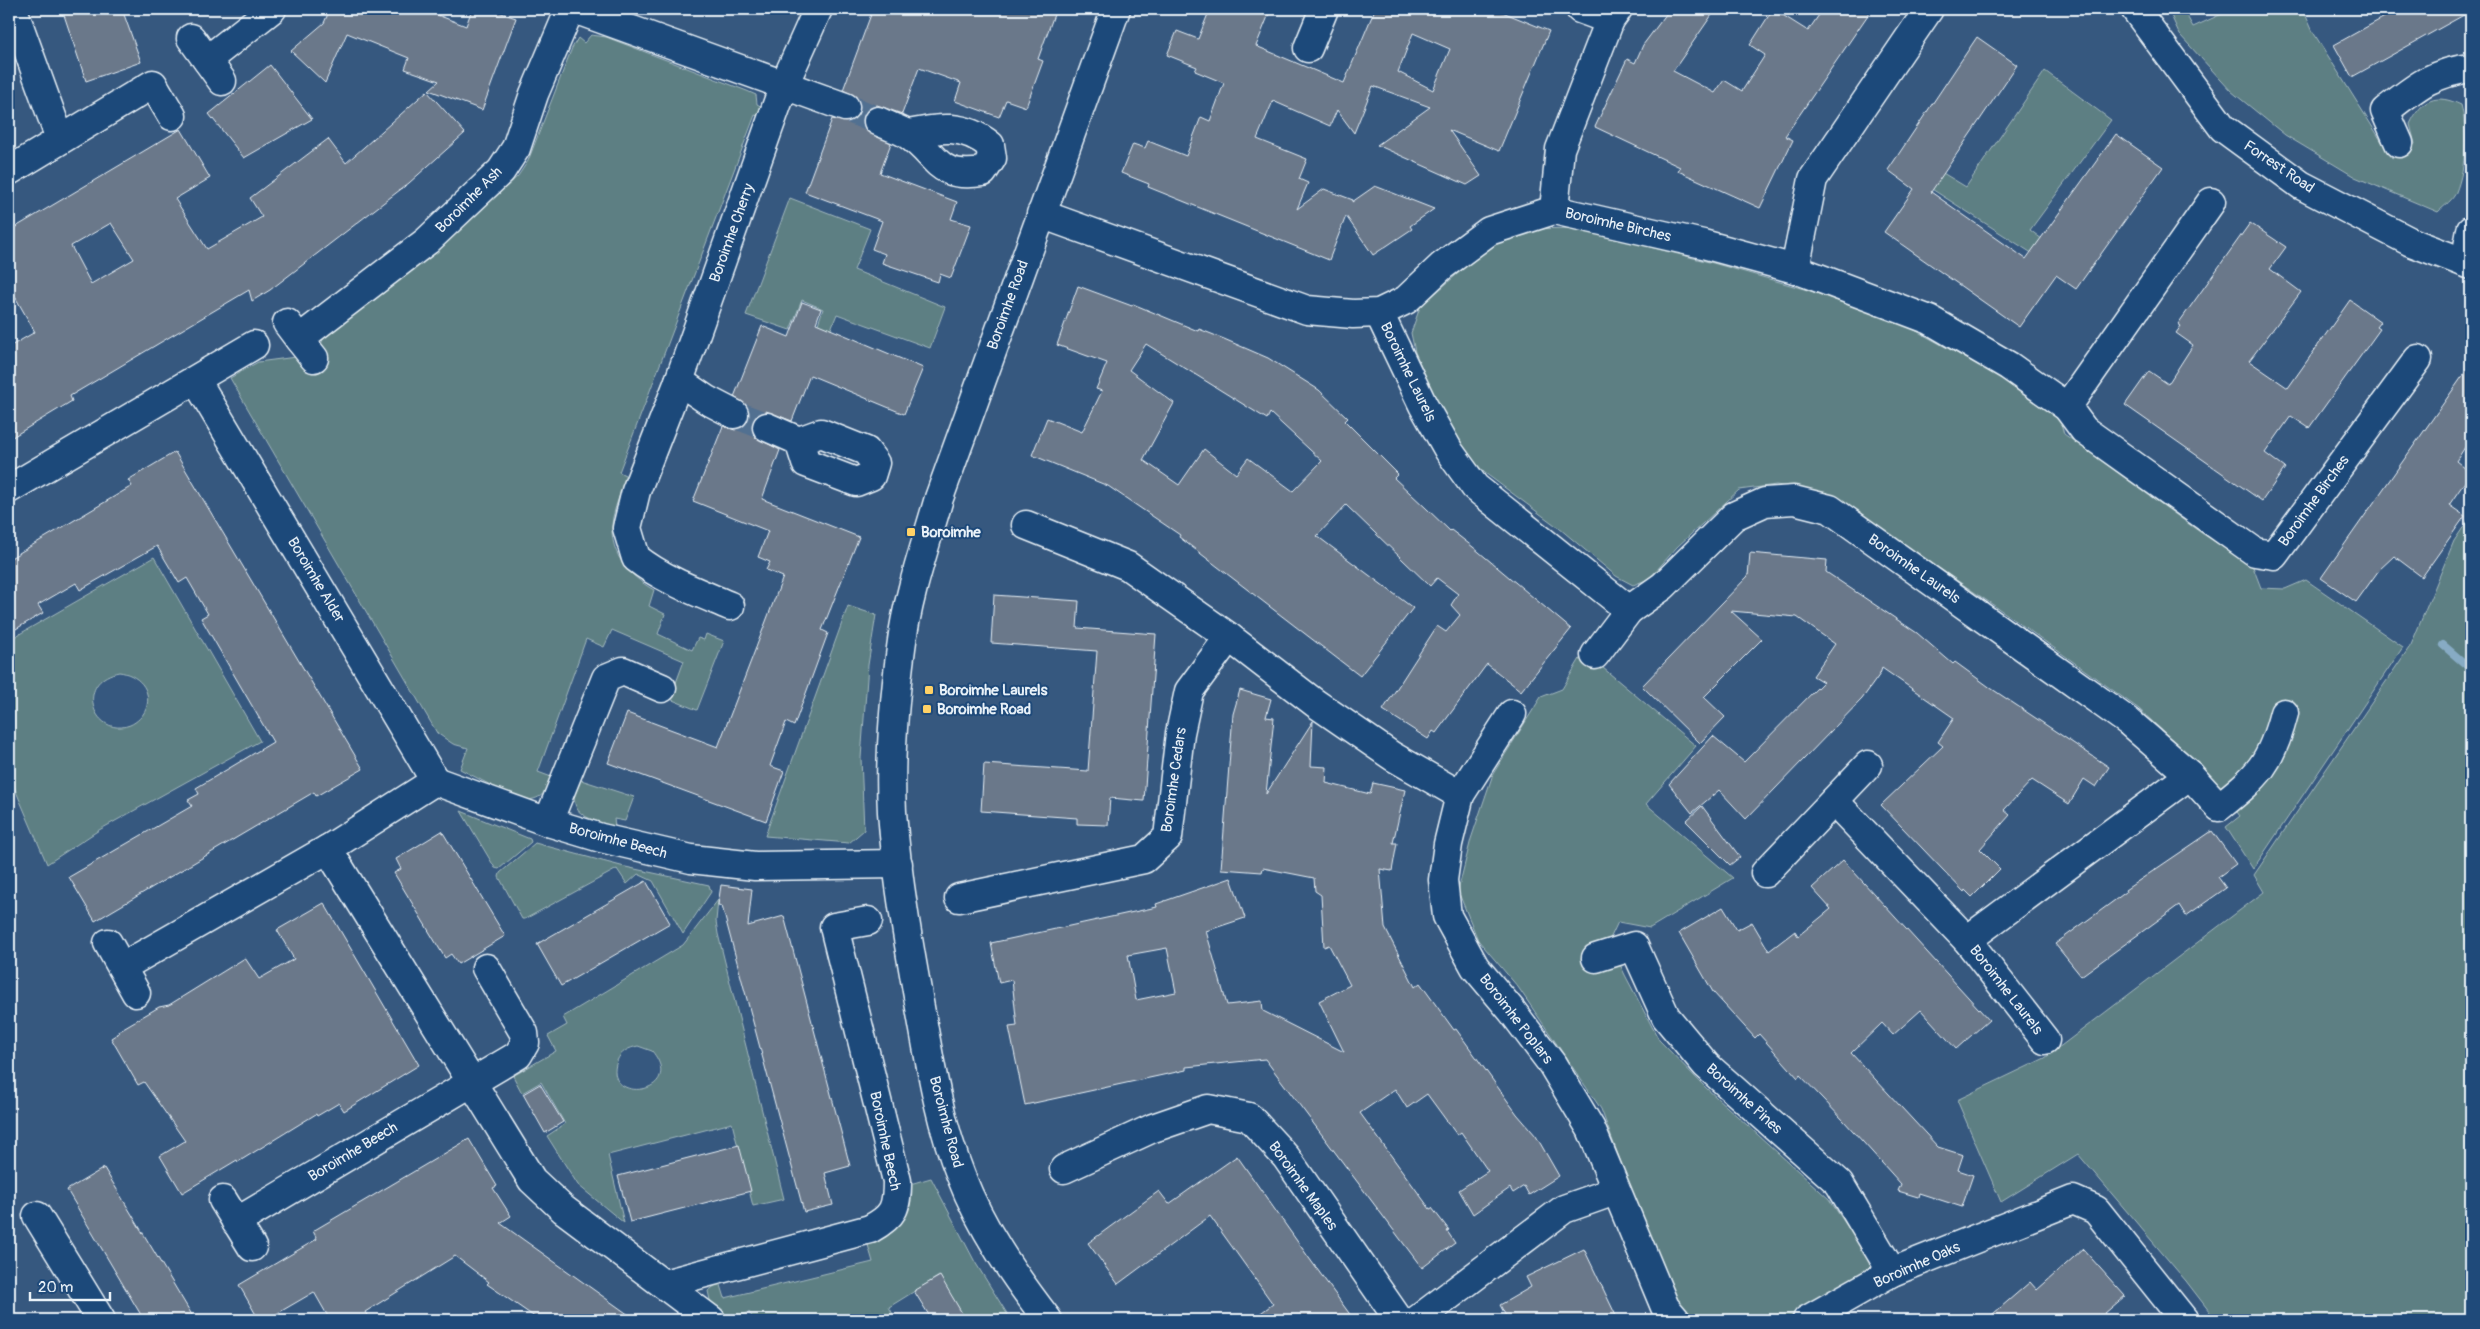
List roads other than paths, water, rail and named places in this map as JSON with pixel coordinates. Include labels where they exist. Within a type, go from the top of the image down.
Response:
[{"type":"street","points":[[13,9],[60,139]]},
{"type":"street","points":[[191,38],[215,71],[272,9]]},
{"type":"street","name":"Boroimhe Ash","points":[[300,340],[427,242],[501,171],[516,148],[534,94],[570,9]]},
{"type":"street","points":[[574,9],[845,107]]},
{"type":"street","name":"Boroimhe Cherry","points":[[730,606],[660,576],[640,562],[636,558],[627,528],[650,453],[679,381],[784,85],[818,9]]},
{"type":"street","name":"Boroimhe Road","points":[[1048,1320],[1019,1282],[985,1225],[961,1178],[938,1104],[916,985],[898,864],[892,811],[892,741],[901,647],[918,572],[939,498],[1116,9]]},
{"type":"street","points":[[1308,48],[1324,9]]},
{"type":"street","points":[[1554,210],[1560,149],[1614,14],[1580,9]]},
{"type":"street","points":[[1795,269],[1812,179],[1929,9]]},
{"type":"street","name":"Forrest Road","points":[[2135,9],[2223,128],[2301,185],[2411,242],[2468,264]]},
{"type":"street","points":[[2399,143],[2385,111],[2424,81],[2449,71],[2471,68]]},
{"type":"street","points":[[9,170],[153,84],[172,116]]},
{"type":"street","points":[[878,122],[908,134]]},
{"type":"street","points":[[2067,407],[2211,202]]},
{"type":"street","name":"Boroimhe Birches","points":[[1379,313],[1406,300],[1442,266],[1489,231],[1554,210],[1703,244],[1795,269],[1930,320],[2009,366],[2067,407],[2084,430],[2255,552],[2274,555],[2418,359]]},
{"type":"street","name":"Boroimhe Laurels","points":[[1041,214],[1307,310],[1353,314],[1379,313],[1448,451],[1475,487],[1629,610]]},
{"type":"street","points":[[2468,264],[2471,230]]},
{"type":"street","points":[[9,489],[254,345]]},
{"type":"street","name":"Boroimhe Alder","points":[[196,380],[435,781]]},
{"type":"street","points":[[679,381],[707,400],[734,414]]},
{"type":"street","points":[[767,427],[799,441]]},
{"type":"street","name":"Boroimhe Laurels","points":[[1595,655],[1629,610],[1663,586],[1734,516],[1765,502],[1794,500],[1830,509],[2129,722],[2190,775],[2219,808],[2264,767],[2277,741],[2284,712]]},
{"type":"street","points":[[1026,525],[1128,566],[1229,637],[1315,703],[1392,756],[1460,795]]},
{"type":"street","name":"Boroimhe Cedars","points":[[959,898],[1144,860],[1168,837],[1180,733],[1189,691],[1229,637]]},
{"type":"street","name":"Boroimhe Beech","points":[[548,822],[606,678],[623,671],[662,688]]},
{"type":"street","name":"Boroimhe Poplars","points":[[1512,714],[1460,795],[1448,844],[1443,880],[1447,916],[1475,967],[1512,1011],[1552,1064],[1591,1129],[1615,1191],[1665,1306],[1676,1320]]},
{"type":"street","points":[[1765,873],[1868,765]]},
{"type":"street","name":"Boroimhe Laurels","points":[[1967,940],[2190,775]]},
{"type":"street","points":[[122,967],[328,848],[435,781]]},
{"type":"street","name":"Boroimhe Beech","points":[[435,781],[548,822],[601,838],[691,859],[755,866],[898,864]]},
{"type":"street","name":"Boroimhe Laurels","points":[[1834,801],[1967,940],[2045,1040]]},
{"type":"street","points":[[328,848],[470,1082],[532,1180],[563,1209],[712,1320]]},
{"type":"street","name":"Boroimhe Beech","points":[[664,1284],[870,1229],[887,1220],[897,1202],[897,1181],[834,927],[868,921]]},
{"type":"street","points":[[108,943],[136,993]]},
{"type":"street","name":"Boroimhe Pines","points":[[1596,958],[1634,946],[1666,1017],[1706,1065],[1840,1183],[1892,1272]]},
{"type":"street","name":"Boroimhe Beech","points":[[252,1247],[230,1211],[470,1082],[518,1054],[524,1043],[524,1033],[486,968]]},
{"type":"street","name":"Boroimhe Maples","points":[[1064,1169],[1153,1128],[1208,1109],[1249,1117],[1286,1157],[1399,1320]]},
{"type":"street","points":[[1417,1320],[1564,1209],[1615,1191]]},
{"type":"street","name":"Boroimhe Oaks","points":[[1807,1320],[1892,1272],[2073,1200],[2096,1210],[2184,1320]]},
{"type":"street","points":[[38,1216],[101,1320]]},
{"type":"waterway","points":[[2443,645],[2471,669]]},
{"type":"tunnel","points":[[845,107],[878,121]]},
{"type":"tunnel","points":[[734,414],[767,427]]},
{"type":"place","name":"Boroimhe","points":[[911,532]]},
{"type":"place","name":"Boroimhe Laurels","points":[[929,690]]},
{"type":"place","name":"Boroimhe Road","points":[[927,709]]}]
